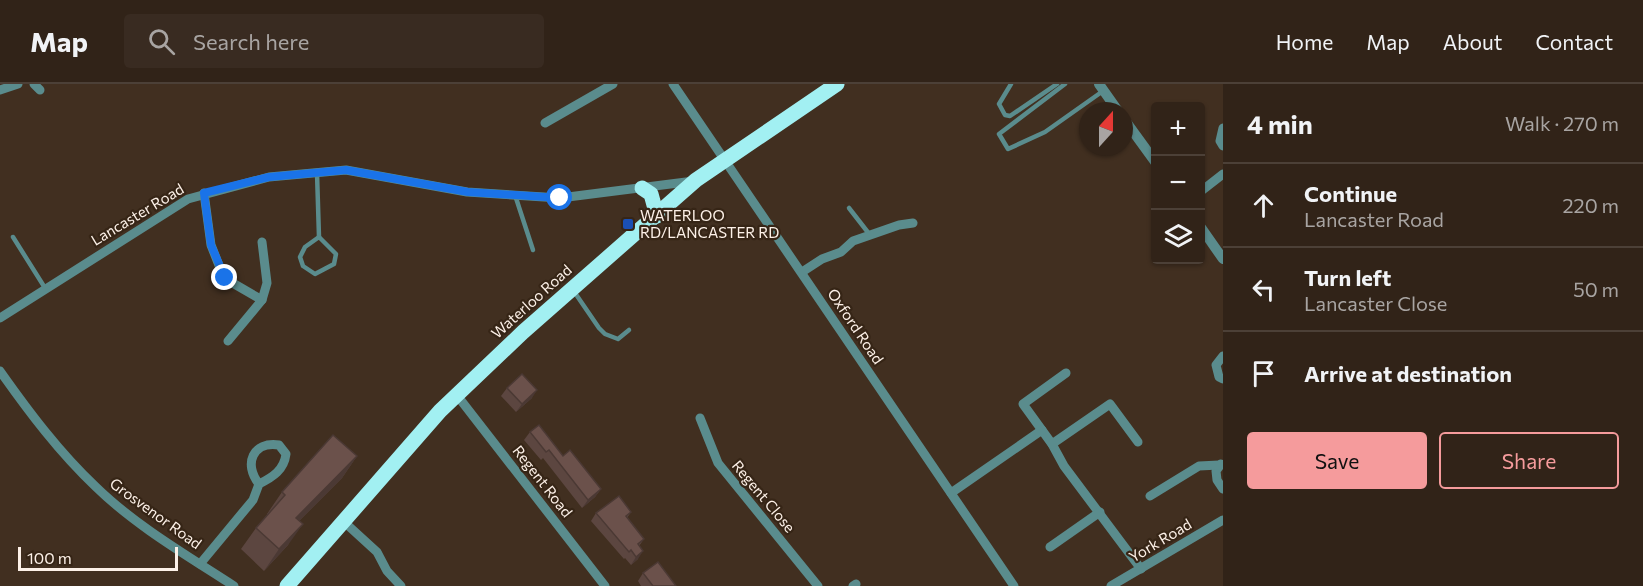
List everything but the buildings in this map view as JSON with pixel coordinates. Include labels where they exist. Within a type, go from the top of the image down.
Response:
[{"type":"highway","name":"Waterloo Road","points":[[287,586],[342,520],[456,394],[572,288],[696,180],[837,84]]},
{"type":"highway","points":[[642,188],[651,194],[657,216]]},
{"type":"street","points":[[0,90],[18,84]]},
{"type":"street","points":[[545,123],[613,84]]},
{"type":"street","name":"Oxford Road","points":[[673,84],[1014,586]]},
{"type":"street","points":[[1101,87],[1112,102]]},
{"type":"street","points":[[1223,128],[1220,141],[1223,146]]},
{"type":"street","points":[[1133,132],[1151,157]]},
{"type":"street","name":"Lancaster Road","points":[[0,318],[188,199],[269,177],[346,170],[468,192],[560,198],[696,180]]},
{"type":"street","points":[[1205,188],[1223,174]]},
{"type":"street","points":[[204,193],[211,245],[225,278],[262,300]]},
{"type":"street","points":[[802,272],[822,259],[841,252],[853,241],[913,223]]},
{"type":"street","points":[[1205,233],[1223,259]]},
{"type":"street","points":[[228,341],[262,300],[267,283],[262,242]]},
{"type":"street","points":[[1223,356],[1216,365],[1223,379]]},
{"type":"street","name":"Grosvenor Road","points":[[0,371],[39,426],[97,489],[234,586]]},
{"type":"street","points":[[1066,373],[1023,404],[1052,444],[1064,466],[1141,569]]},
{"type":"street","name":"Regent Road","points":[[456,394],[605,586]]},
{"type":"street","points":[[1052,444],[1110,404],[1138,442]]},
{"type":"street","name":"Regent Close","points":[[700,418],[718,463],[818,586]]},
{"type":"street","points":[[951,493],[1042,430]]},
{"type":"street","points":[[200,564],[253,500],[259,483],[278,473],[285,463],[285,453],[279,446],[269,444],[260,448],[250,464],[251,473],[259,483]]},
{"type":"street","points":[[1221,464],[1216,471],[1217,480],[1223,489]]},
{"type":"street","points":[[1150,496],[1199,466],[1221,464]]},
{"type":"street","points":[[1050,547],[1100,512]]},
{"type":"street","points":[[342,520],[377,552],[387,571],[401,586]]},
{"type":"street","name":"York Road","points":[[1112,586],[1223,520]]},
{"type":"lane","points":[[1011,84],[999,104],[1005,115],[1010,116],[1057,84]]},
{"type":"lane","points":[[1065,84],[999,134],[1008,149],[1045,132],[1101,87]]},
{"type":"lane","points":[[317,172],[319,237],[336,254],[334,264],[315,274],[303,266],[300,257],[305,247],[319,237]]},
{"type":"lane","points":[[515,195],[533,250]]},
{"type":"lane","points":[[849,208],[870,235]]},
{"type":"lane","points":[[13,237],[45,288]]},
{"type":"lane","points":[[572,288],[605,334],[618,339],[629,330]]},
{"type":"place","name":"WATERLOO RD/LANCASTER RD","points":[[628,224]]},
{"type":"route","points":[[225,278],[211,245],[204,193],[269,177],[346,170],[468,192],[560,198]]}]
